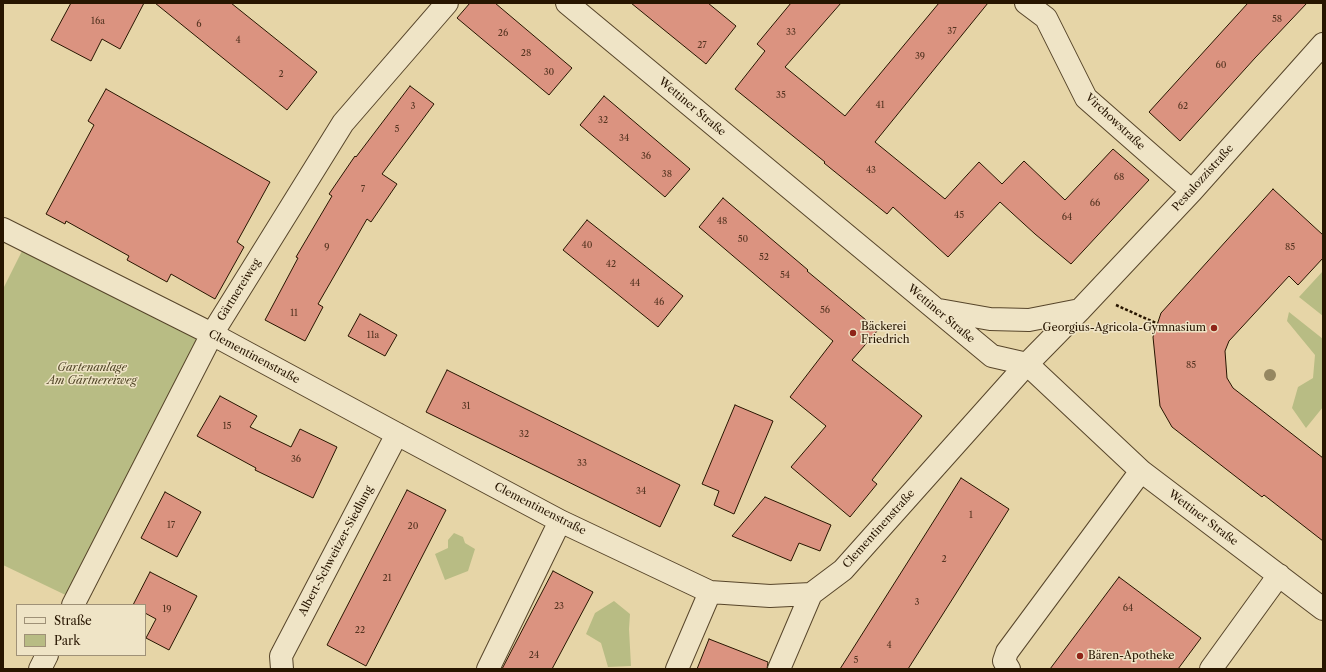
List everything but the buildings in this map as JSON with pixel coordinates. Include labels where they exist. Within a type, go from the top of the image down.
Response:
[{"type":"street","name":"Gärtnereiweg","points":[[74,604],[212,334],[343,123],[447,3]]},
{"type":"street","name":"Wettiner Straße","points":[[567,3],[992,356],[1027,364],[1141,471],[1323,609]]},
{"type":"street","name":"Virchowstraße","points":[[1026,3],[1046,18],[1086,98],[1192,191]]},
{"type":"street","name":"Pestalozzistraße","points":[[1027,364],[1192,191],[1323,44]]},
{"type":"street","name":"Clementinenstraße","points":[[3,229],[212,334],[560,521],[710,592],[770,596],[811,594],[843,570],[1027,364]]},
{"type":"street","points":[[937,310],[990,319],[1029,320],[1087,302]]},
{"type":"street","name":"Albert-Schweitzer-Siedlung","points":[[282,669],[281,656],[397,434]]},
{"type":"street","points":[[1008,669],[1004,661],[1007,652],[1141,471]]},
{"type":"street","points":[[488,669],[560,521]]},
{"type":"street","points":[[1210,669],[1279,575]]},
{"type":"street","points":[[677,669],[710,592]]},
{"type":"street","points":[[779,669],[811,594]]},
{"type":"street","points":[[40,669],[46,656]]},
{"type":"path","points":[[1087,302],[1158,324]]},
{"type":"green space","name":"Gartenanlage Am Gärtnereiweg","points":[[27,241],[212,334],[76,600],[3,565],[3,289]]},
{"type":"green space","points":[[1323,271],[1323,316],[1299,297]]},
{"type":"green space","points":[[1289,312],[1323,339],[1323,407],[1306,428],[1292,408],[1298,387],[1313,378],[1315,355],[1287,321]]},
{"type":"green space","points":[[454,533],[463,537],[465,543],[475,549],[468,571],[445,580],[435,554],[448,548],[448,540]]},
{"type":"green space","points":[[614,601],[630,614],[629,629],[631,666],[608,667],[601,643],[586,634],[595,613]]},
{"type":"place","name":"Georgius-Agricola-Gymnasium","points":[[1214,328]]},
{"type":"place","name":"Bäckerei Friedrich","points":[[853,333]]},
{"type":"place","name":"Bären-Apotheke","points":[[1080,656]]}]
